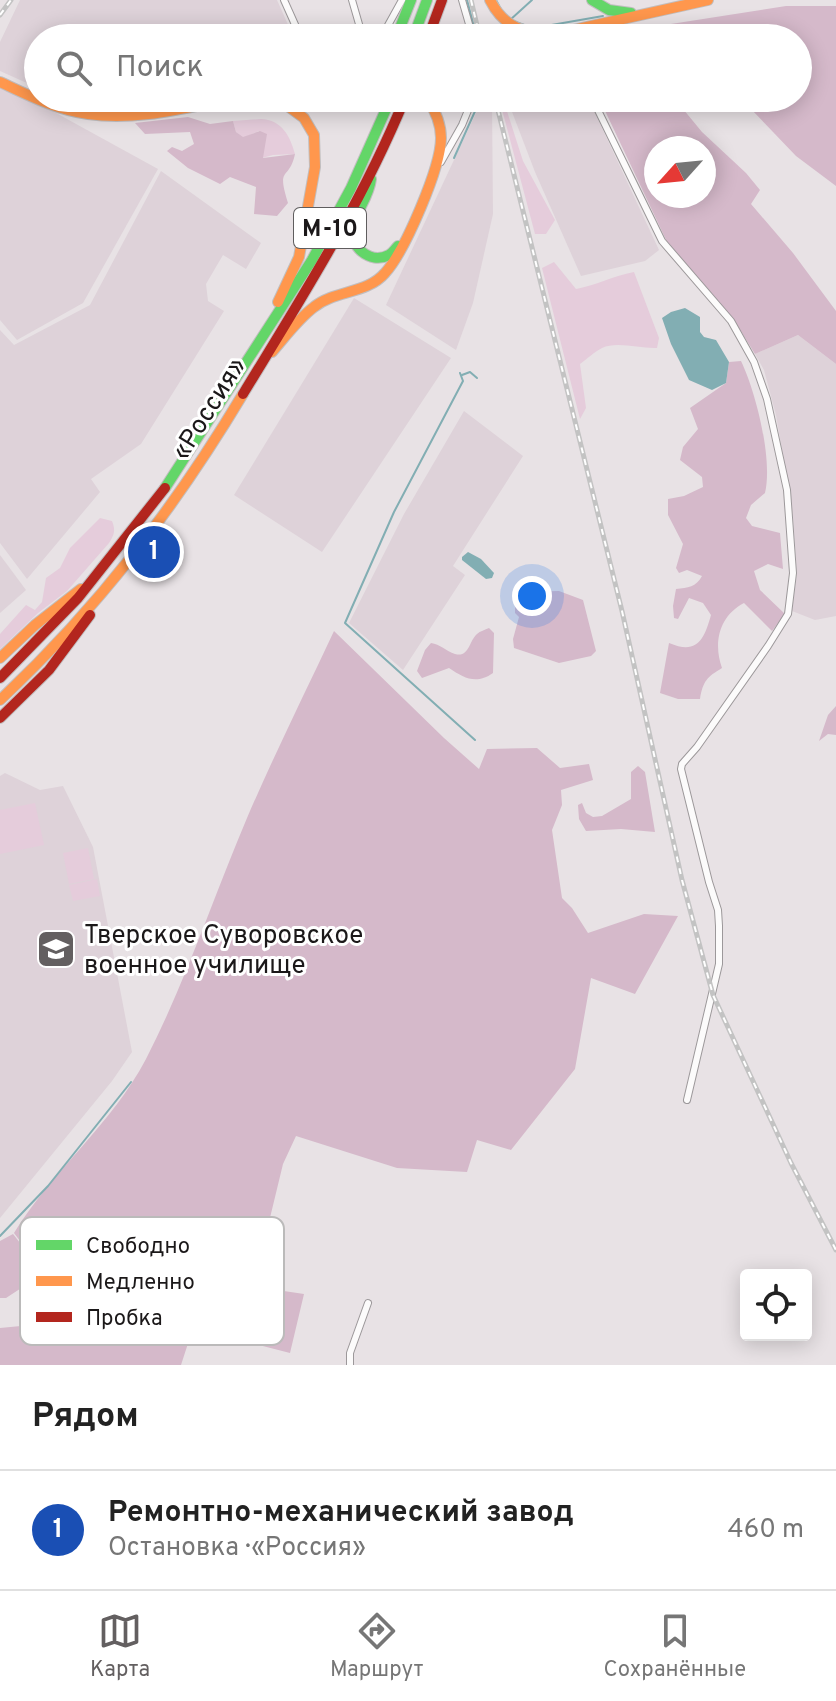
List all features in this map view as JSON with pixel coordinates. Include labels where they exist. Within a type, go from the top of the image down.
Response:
[{"type":"main road","points":[[402,24],[411,0]]},
{"type":"main road","points":[[418,24],[427,0]]},
{"type":"main road","points":[[433,24],[442,0]]},
{"type":"main road","points":[[490,0],[507,24]]},
{"type":"main road","points":[[592,0],[614,12],[647,12]]},
{"type":"main road","points":[[602,24],[708,0]]},
{"type":"main road","points":[[0,82],[24,92]]},
{"type":"main road","points":[[82,112],[157,112]]},
{"type":"main road","points":[[257,349],[264,326],[285,291],[299,257],[315,167],[316,141],[304,118],[297,112]]},
{"type":"main road","name":"«Россия»","points":[[0,678],[92,581],[167,486],[257,349],[331,227],[384,112]]},
{"type":"main road","name":"«Россия»","points":[[0,700],[104,592],[180,495],[303,300],[372,176],[399,112]]},
{"type":"main road","points":[[265,359],[285,341],[314,306],[364,288],[385,274],[409,232],[437,168],[441,147],[440,123],[434,112]]},
{"type":"main road","points":[[372,176],[370,191],[352,228],[356,248],[370,258],[386,256],[409,232]]},
{"type":"main road","points":[[0,658],[35,625],[92,581]]},
{"type":"main road","points":[[0,718],[54,665],[104,592]]},
{"type":"street","points":[[284,0],[295,24]]},
{"type":"street","points":[[352,0],[359,24]]},
{"type":"street","points":[[389,24],[402,0]]},
{"type":"street","points":[[462,0],[469,24]]},
{"type":"street","points":[[437,168],[467,112]]},
{"type":"street","points":[[599,112],[662,241],[731,321],[754,362],[777,442],[790,517],[793,573],[788,614],[681,769],[718,910],[719,926],[719,964],[687,1100]]},
{"type":"street","points":[[350,1365],[350,1353],[368,1303]]},
{"type":"shaded area","points":[[20,0],[277,0],[288,24],[24,24],[24,82],[0,71],[0,42]]},
{"type":"shaded area","points":[[786,6],[836,6],[836,186],[796,156],[754,112],[812,112],[812,24],[671,24]]},
{"type":"shaded area","points":[[0,86],[24,97],[24,112],[54,112],[158,169],[83,303],[17,340],[0,320]]},
{"type":"shaded area","points":[[476,112],[492,112],[493,214],[473,303],[456,350],[386,305]]},
{"type":"shaded area","points":[[503,112],[507,112],[523,161],[555,220],[546,234],[535,234]]},
{"type":"shaded area","points":[[512,112],[595,112],[659,250],[645,261],[581,276]]},
{"type":"shaded area","points":[[606,112],[686,112],[706,136],[644,136],[644,193]]},
{"type":"shaded area","points":[[188,117],[210,124],[233,121],[236,132],[243,137],[260,131],[267,134],[263,158],[295,154],[283,178],[288,203],[277,216],[254,214],[256,187],[230,177],[220,184],[188,168],[167,151],[172,147],[182,151],[194,144],[190,132],[145,134],[135,123]]},
{"type":"shaded area","points":[[261,119],[274,122],[284,130],[295,154],[262,158],[259,131],[243,138],[236,132],[233,121]]},
{"type":"shaded area","points":[[716,145],[760,190],[751,204],[793,253],[836,311],[836,364],[798,335],[755,354],[734,320],[668,244],[651,208],[716,208]]},
{"type":"shaded area","points":[[161,171],[261,243],[246,269],[223,255],[206,284],[208,301],[224,311],[141,444],[91,479],[100,492],[27,579],[0,543],[0,330],[14,345],[90,305]]},
{"type":"shaded area","points":[[554,262],[576,289],[634,272],[659,338],[657,348],[608,346],[580,364],[586,408],[580,419],[542,268]]},
{"type":"shaded area","points":[[354,298],[451,358],[322,552],[234,495]]},
{"type":"shaded area","points":[[798,335],[836,364],[836,616],[815,620],[792,611],[797,574],[793,517],[776,415],[764,370],[755,354]]},
{"type":"shaded area","points":[[741,361],[757,408],[767,463],[765,493],[751,505],[746,518],[752,526],[780,533],[783,569],[768,564],[754,571],[760,590],[785,614],[772,631],[744,603],[736,608],[720,631],[718,649],[722,668],[706,680],[700,699],[678,699],[660,693],[669,643],[686,647],[698,643],[711,615],[703,603],[689,598],[678,619],[674,618],[676,589],[697,583],[702,576],[687,570],[679,573],[676,568],[683,544],[668,515],[668,499],[703,487],[702,477],[680,460],[683,447],[698,429],[690,408],[726,383],[729,362]]},
{"type":"shaded area","points":[[464,411],[523,456],[453,566],[465,575],[403,670],[349,623],[404,514]]},
{"type":"shaded area","points":[[100,518],[112,521],[114,533],[109,543],[67,591],[0,649],[0,634],[26,605],[35,610],[42,602],[46,578],[60,568],[70,548]]},
{"type":"shaded area","points":[[0,555],[26,590],[0,613]]},
{"type":"shaded area","points":[[559,591],[583,600],[596,651],[591,656],[559,663],[514,648],[513,639],[519,617],[515,613],[518,592]]},
{"type":"shaded area","points":[[489,628],[494,633],[493,673],[487,677],[470,679],[449,668],[422,678],[417,671],[431,643],[460,655],[477,634]]},
{"type":"shaded area","points":[[334,631],[479,769],[487,749],[537,748],[560,768],[589,764],[593,780],[561,790],[562,805],[552,830],[562,898],[588,933],[644,914],[678,916],[635,994],[591,978],[575,1069],[511,1150],[477,1140],[467,1172],[397,1168],[296,1136],[283,1164],[270,1217],[24,1217],[116,1105],[146,1059],[187,970],[257,794]]},
{"type":"shaded area","points":[[836,706],[836,735],[828,734],[819,741],[828,715]]},
{"type":"shaded area","points":[[638,766],[645,772],[655,832],[621,829],[586,831],[579,819],[578,805],[582,803],[586,813],[593,817],[602,816],[631,799],[631,772]]},
{"type":"shaded area","name":"Тверское Суворовское военное училище","points":[[5,773],[40,790],[63,786],[93,847],[132,1052],[0,1218],[0,776]]},
{"type":"shaded area","points":[[35,803],[44,845],[0,854],[0,810]]},
{"type":"shaded area","points":[[88,848],[94,879],[69,884],[63,853]]},
{"type":"shaded area","points":[[97,879],[100,896],[73,901],[69,885]]},
{"type":"shaded area","points":[[20,1224],[20,1241],[14,1233]]},
{"type":"shaded area","points":[[13,1234],[20,1243],[20,1289],[6,1298],[0,1298],[0,1241]]},
{"type":"shaded area","points":[[284,1291],[304,1294],[290,1353],[259,1345],[284,1345]]},
{"type":"shaded area","points":[[20,1326],[20,1345],[187,1345],[181,1365],[0,1365],[0,1328]]},
{"type":"water","points":[[685,308],[700,317],[700,332],[704,337],[716,340],[729,362],[726,383],[712,390],[689,380],[662,318]]},
{"type":"water","points":[[468,552],[481,559],[494,573],[492,578],[486,579],[462,560]]},
{"type":"waterway","points":[[467,0],[473,24]]},
{"type":"waterway","points":[[496,0],[503,13]]},
{"type":"waterway","points":[[510,20],[532,0]]},
{"type":"waterway","points":[[557,24],[603,16]]},
{"type":"waterway","points":[[510,20],[521,24]]},
{"type":"waterway","points":[[454,158],[475,112]]},
{"type":"waterway","points":[[462,375],[470,372],[477,378]]},
{"type":"waterway","points":[[460,373],[463,381],[394,512],[345,623],[475,740]]},
{"type":"waterway","points":[[0,1236],[48,1186],[131,1082]]},
{"type":"railway","points":[[0,15],[11,0]]},
{"type":"railway","points":[[471,0],[477,24]]},
{"type":"railway","points":[[498,112],[622,611],[682,880],[713,995],[791,1163],[836,1250]]},
{"type":"traffic: fast","points":[[402,24],[411,0]]},
{"type":"traffic: fast","points":[[418,24],[427,0]]},
{"type":"traffic: fast","points":[[592,0],[609,10],[631,13]]},
{"type":"traffic: fast","points":[[165,488],[312,260],[351,188],[385,112]]},
{"type":"traffic: fast","points":[[371,179],[353,226],[354,240],[362,252],[375,258],[389,255],[398,246]]},
{"type":"traffic: slow","points":[[490,0],[510,24]]},
{"type":"traffic: slow","points":[[600,24],[708,0]]},
{"type":"traffic: slow","points":[[0,82],[24,93]]},
{"type":"traffic: slow","points":[[79,112],[106,116],[160,112]]},
{"type":"traffic: slow","points":[[278,302],[299,257],[315,167],[314,135],[304,118],[296,112]]},
{"type":"traffic: slow","points":[[272,352],[314,307],[331,297],[378,280],[393,262],[420,208],[435,168],[441,138],[435,112]]},
{"type":"traffic: slow","points":[[0,700],[70,630],[132,556],[190,477],[243,394]]},
{"type":"traffic: slow","points":[[0,658],[35,625],[81,589]]},
{"type":"traffic: jam","points":[[433,24],[442,0]]},
{"type":"traffic: jam","points":[[243,394],[350,212],[399,112]]},
{"type":"traffic: jam","points":[[0,678],[78,598],[165,488]]},
{"type":"traffic: jam","points":[[0,718],[49,670],[90,615]]},
{"type":"place","name":"Ремонтно-механический завод","points":[[154,552]]},
{"type":"place","name":"Тверское Суворовское военное училище","points":[[56,949]]}]
